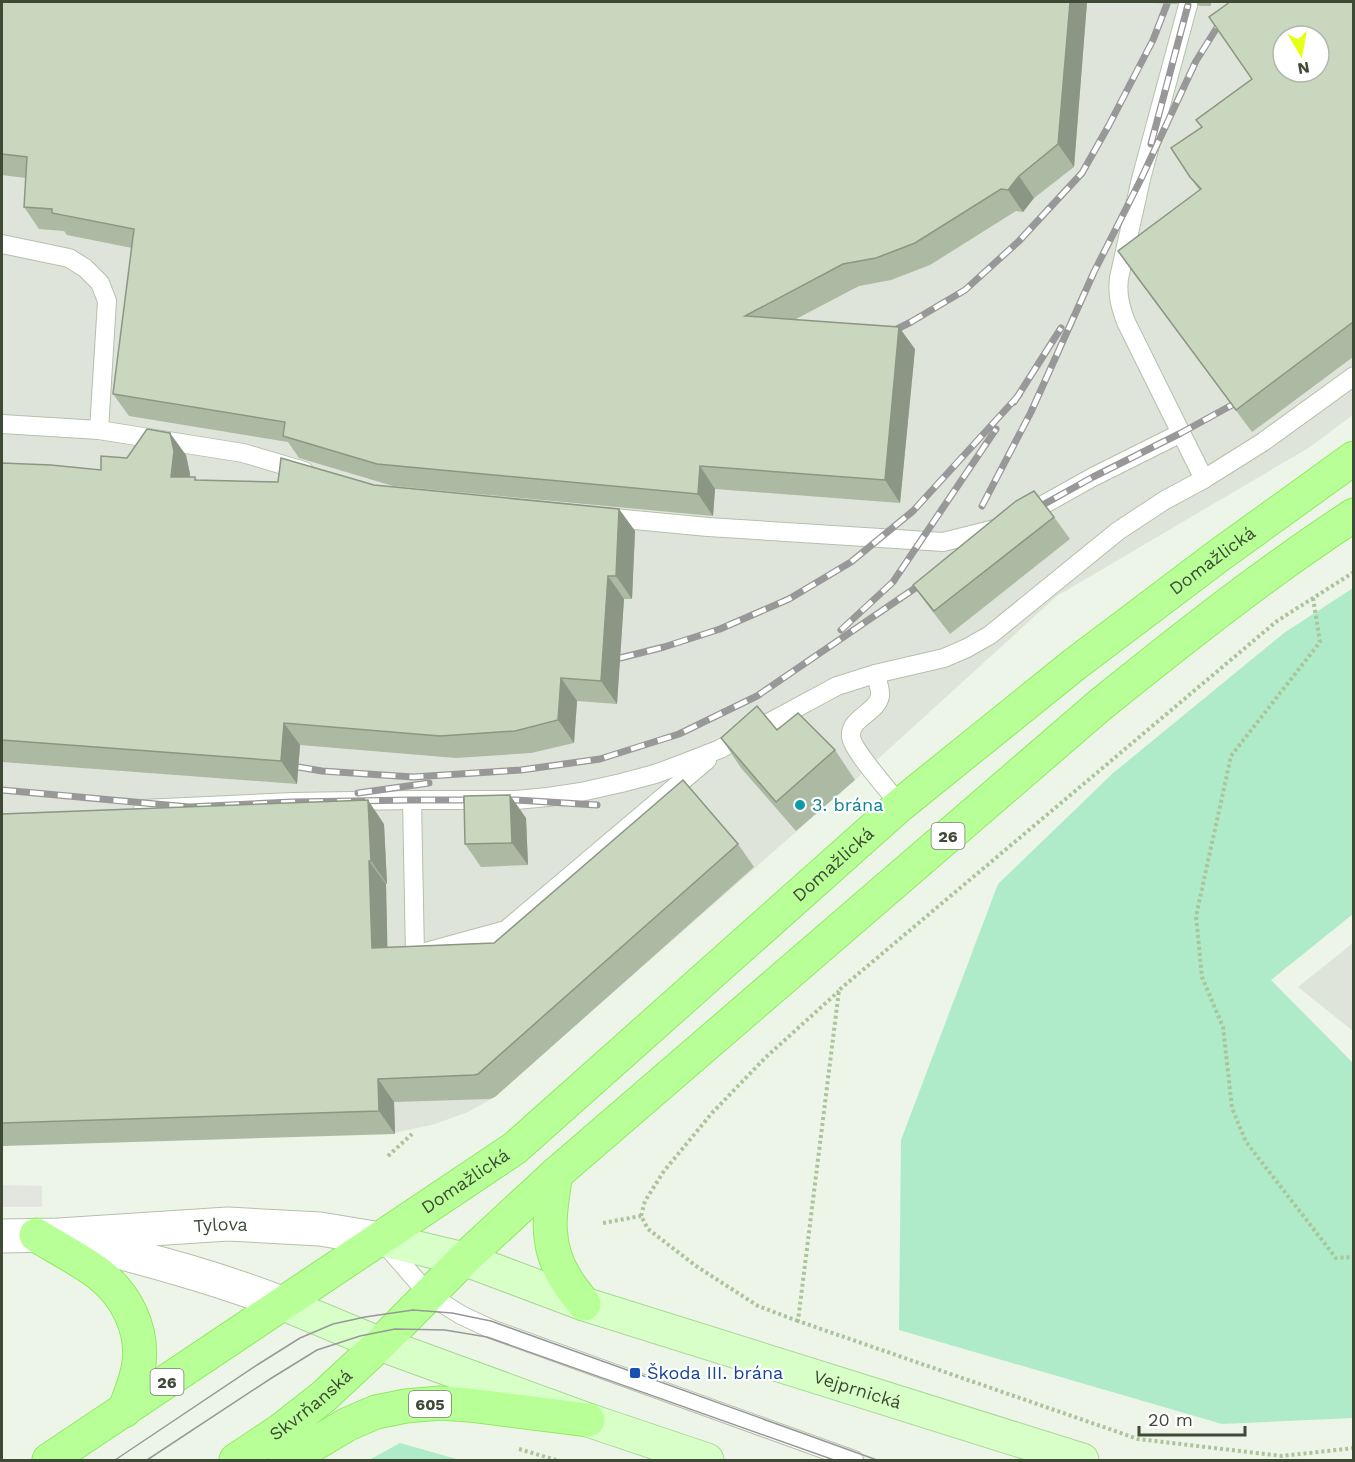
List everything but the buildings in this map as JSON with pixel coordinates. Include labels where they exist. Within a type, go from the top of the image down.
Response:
[{"type":"main road","name":"Domažlická","points":[[380,1239],[515,1148],[900,805],[1075,664],[1218,556],[1353,459]]},
{"type":"main road","name":"26","points":[[380,1344],[464,1259],[556,1174],[1100,705],[1177,643],[1289,559],[1353,515]]},
{"type":"main road","points":[[556,1174],[549,1217],[553,1250],[566,1280],[584,1304]]},
{"type":"main road","points":[[47,1235],[99,1274],[120,1294],[133,1317],[139,1343],[139,1363],[124,1411]]},
{"type":"main road","name":"26","points":[[50,1461],[380,1239]]},
{"type":"main road","name":"Vejprnická","points":[[380,1239],[464,1259],[584,1304],[1082,1461]]},
{"type":"main road","points":[[284,1304],[380,1344],[707,1461]]},
{"type":"main road","name":"Skvrňanská","points":[[236,1461],[323,1397],[380,1344]]},
{"type":"main road","name":"605","points":[[285,1461],[348,1424],[376,1412],[406,1406],[440,1403],[469,1404],[588,1420]]},
{"type":"street","name":"Tylova","points":[[2,1236],[228,1224],[320,1229],[380,1239]]},
{"type":"street","name":"Tylova","points":[[47,1235],[194,1273],[284,1304]]},
{"type":"lane","points":[[1188,5],[1141,179],[1118,291],[1119,304],[1126,322],[1204,479]]},
{"type":"lane","points":[[2,244],[69,258],[85,268],[100,283],[107,302],[99,430]]},
{"type":"lane","points":[[130,810],[292,802],[516,800],[570,794],[655,774],[720,749],[837,686],[875,674],[944,658],[968,648],[990,635],[1118,531],[1165,500],[1263,442],[1353,376]]},
{"type":"lane","points":[[2,424],[99,430],[243,453],[323,477]]},
{"type":"lane","points":[[591,516],[708,527],[943,542],[1003,527],[1092,477],[1181,433]]},
{"type":"lane","points":[[875,674],[881,694],[879,700],[857,722],[852,729],[851,736],[869,767],[900,805]]},
{"type":"lane","points":[[412,800],[415,955],[506,930],[720,749]]},
{"type":"lane","points":[[380,1239],[429,1295],[461,1316],[490,1329],[854,1461]]},
{"type":"path","points":[[1353,572],[1277,621],[839,990],[765,1058],[712,1113],[664,1171],[645,1201],[641,1216],[648,1229],[696,1266],[758,1306],[1138,1439],[1282,1456],[1353,1448]]},
{"type":"path","points":[[1313,598],[1320,642],[1231,756],[1196,916],[1202,977],[1222,1027],[1232,1108],[1246,1142],[1336,1258],[1353,1257]]},
{"type":"path","points":[[798,1321],[839,990]]},
{"type":"path","points":[[388,1156],[411,1134]]},
{"type":"path","points":[[603,1223],[641,1216]]},
{"type":"shaded area","points":[[2,2],[1353,2],[1353,415],[1310,447],[1057,596],[855,780],[493,1098],[468,1112],[435,1124],[394,1133],[2,1145]]},
{"type":"shaded area","points":[[1353,943],[1353,1031],[1298,987]]},
{"type":"shaded area","points":[[2,1185],[42,1186],[42,1207],[2,1207]]},
{"type":"green space","points":[[1353,588],[1353,914],[1271,980],[1353,1063],[1353,1418],[1222,1424],[899,1330],[901,1140],[998,884],[1112,774],[1284,633]]},
{"type":"green space","points":[[400,1443],[460,1460],[369,1460]]},
{"type":"tram line","points":[[115,1460],[300,1338],[333,1324],[413,1310],[452,1313],[491,1321],[877,1460]]},
{"type":"tram line","points":[[147,1460],[317,1350],[360,1336],[395,1329],[445,1330],[487,1337],[834,1460]]},
{"type":"railway","points":[[982,506],[1031,412],[1094,272],[1141,179],[1196,61],[1233,2]]},
{"type":"railway","points":[[885,335],[965,290],[1019,241],[1082,173],[1153,40],[1167,4]]},
{"type":"railway","points":[[1151,144],[1188,5]]},
{"type":"railway","points":[[1014,402],[1061,328]]},
{"type":"railway","points":[[620,658],[720,629],[789,599],[851,562],[913,511],[1019,395]]},
{"type":"railway","points":[[1030,512],[1232,405]]},
{"type":"railway","points":[[841,630],[893,582],[996,429]]},
{"type":"railway","points":[[298,767],[322,771],[413,777],[521,770],[600,759],[679,734],[757,696],[930,578]]},
{"type":"railway","points":[[358,793],[429,783]]},
{"type":"railway","points":[[2,790],[189,807],[412,800],[516,800],[597,805]]},
{"type":"place","name":"3. brána","points":[[800,805]]},
{"type":"place","name":"Škoda III. brána","points":[[635,1373]]}]
